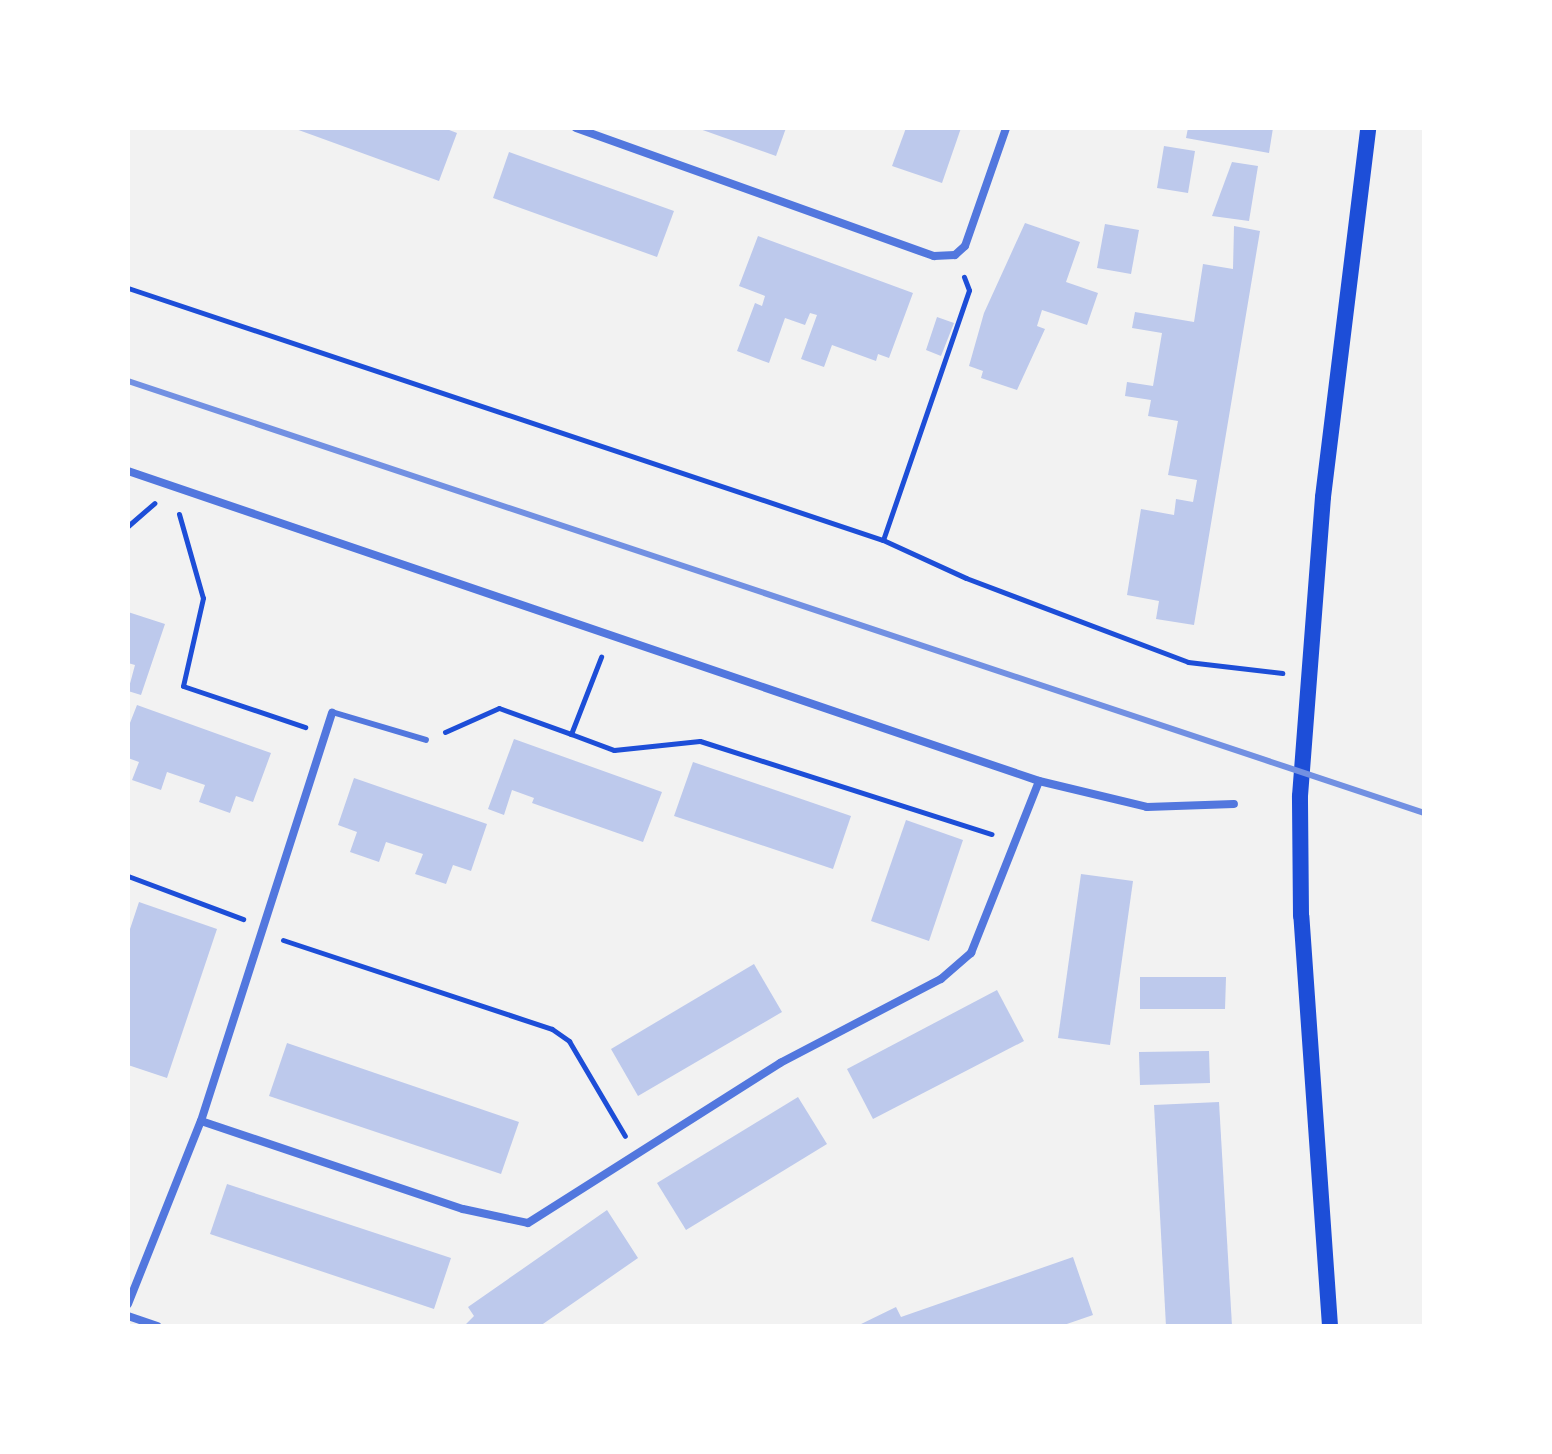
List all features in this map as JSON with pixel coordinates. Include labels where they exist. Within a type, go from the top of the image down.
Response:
[{"type":"main road","points":[[1330,1326],[1301,916],[1307,675],[1368,128]]},
{"type":"street","points":[[576,128],[934,256],[955,255],[965,246],[1006,128]]},
{"type":"street","points":[[128,471],[1039,781],[1147,807],[1234,804]]},
{"type":"street","points":[[128,1304],[201,1121],[332,712]]},
{"type":"street","points":[[201,1121],[463,1209],[528,1223],[780,1063],[941,979],[971,953],[1039,781]]},
{"type":"street","points":[[128,1316],[157,1326]]},
{"type":"lane","points":[[332,712],[426,740]]},
{"type":"path","points":[[883,540],[969,290],[955,255]]},
{"type":"path","points":[[128,288],[883,540],[1188,662],[1307,675]]},
{"type":"path","points":[[171,488],[203,598],[183,686],[325,733]]},
{"type":"path","points":[[571,734],[609,634]]},
{"type":"path","points":[[426,740],[499,708],[614,750],[700,741],[1016,841]]},
{"type":"path","points":[[128,876],[263,930],[552,1029],[569,1041],[635,1154]]},
{"type":"building","points":[[293,128],[444,128],[457,133],[439,181]]},
{"type":"building","points":[[697,128],[786,128],[776,156]]},
{"type":"building","points":[[906,128],[961,128],[942,183],[892,166]]},
{"type":"building","points":[[1188,128],[1273,128],[1269,153],[1186,138]]},
{"type":"building","points":[[1164,146],[1195,151],[1188,193],[1157,188]]},
{"type":"building","points":[[509,152],[674,211],[657,257],[493,198]]},
{"type":"building","points":[[1232,162],[1258,166],[1249,221],[1212,216]]},
{"type":"building","points":[[1025,223],[1080,242],[1066,282],[1098,293],[1087,325],[1042,310],[1037,326],[1045,329],[1017,390],[981,378],[983,371],[969,366],[984,313]]},
{"type":"building","points":[[1105,224],[1139,230],[1131,274],[1097,268]]},
{"type":"building","points":[[1234,226],[1260,231],[1194,625],[1156,619],[1159,601],[1127,595],[1141,509],[1174,515],[1176,499],[1193,502],[1197,480],[1168,475],[1178,421],[1148,416],[1151,400],[1125,396],[1127,382],[1153,386],[1162,333],[1132,328],[1135,312],[1194,322],[1203,264],[1233,269]]},
{"type":"building","points":[[758,236],[913,293],[889,358],[878,354],[876,361],[832,345],[824,367],[801,359],[817,315],[810,313],[805,325],[785,318],[769,363],[737,351],[755,303],[762,306],[765,296],[739,286]]},
{"type":"building","points":[[937,317],[954,323],[941,356],[926,350]]},
{"type":"building","points":[[128,612],[165,624],[141,695],[128,691],[135,665],[128,663]]},
{"type":"building","points":[[137,705],[271,753],[253,802],[236,796],[230,813],[199,802],[205,785],[167,772],[161,790],[132,780],[139,762],[128,758],[128,728]]},
{"type":"building","points":[[514,739],[662,792],[643,842],[532,803],[534,798],[512,790],[504,815],[488,809]]},
{"type":"building","points":[[693,762],[851,816],[833,869],[674,816]]},
{"type":"building","points":[[354,778],[487,824],[471,871],[453,865],[446,884],[415,874],[423,854],[386,842],[379,862],[350,852],[357,832],[338,825]]},
{"type":"building","points":[[906,820],[963,840],[929,941],[871,921]]},
{"type":"building","points":[[1081,874],[1133,881],[1110,1045],[1058,1038]]},
{"type":"building","points":[[139,902],[217,929],[167,1078],[128,1065],[128,935]]},
{"type":"building","points":[[754,964],[782,1012],[638,1096],[611,1049]]},
{"type":"building","points":[[1140,977],[1226,977],[1225,1009],[1140,1009]]},
{"type":"building","points":[[997,990],[1024,1041],[873,1119],[847,1069]]},
{"type":"building","points":[[287,1043],[519,1122],[501,1174],[269,1096]]},
{"type":"building","points":[[1209,1051],[1210,1083],[1140,1085],[1139,1052]]},
{"type":"building","points":[[798,1097],[827,1144],[686,1230],[657,1183]]},
{"type":"building","points":[[1219,1102],[1232,1326],[1166,1326],[1154,1105]]},
{"type":"building","points":[[227,1184],[451,1258],[434,1309],[210,1234]]},
{"type":"building","points":[[607,1210],[638,1258],[540,1326],[464,1326],[474,1316],[468,1307]]},
{"type":"building","points":[[1073,1257],[1093,1315],[1061,1326],[857,1326],[896,1307],[901,1317]]},
{"type":"railway","points":[[128,381],[1424,813]]}]
